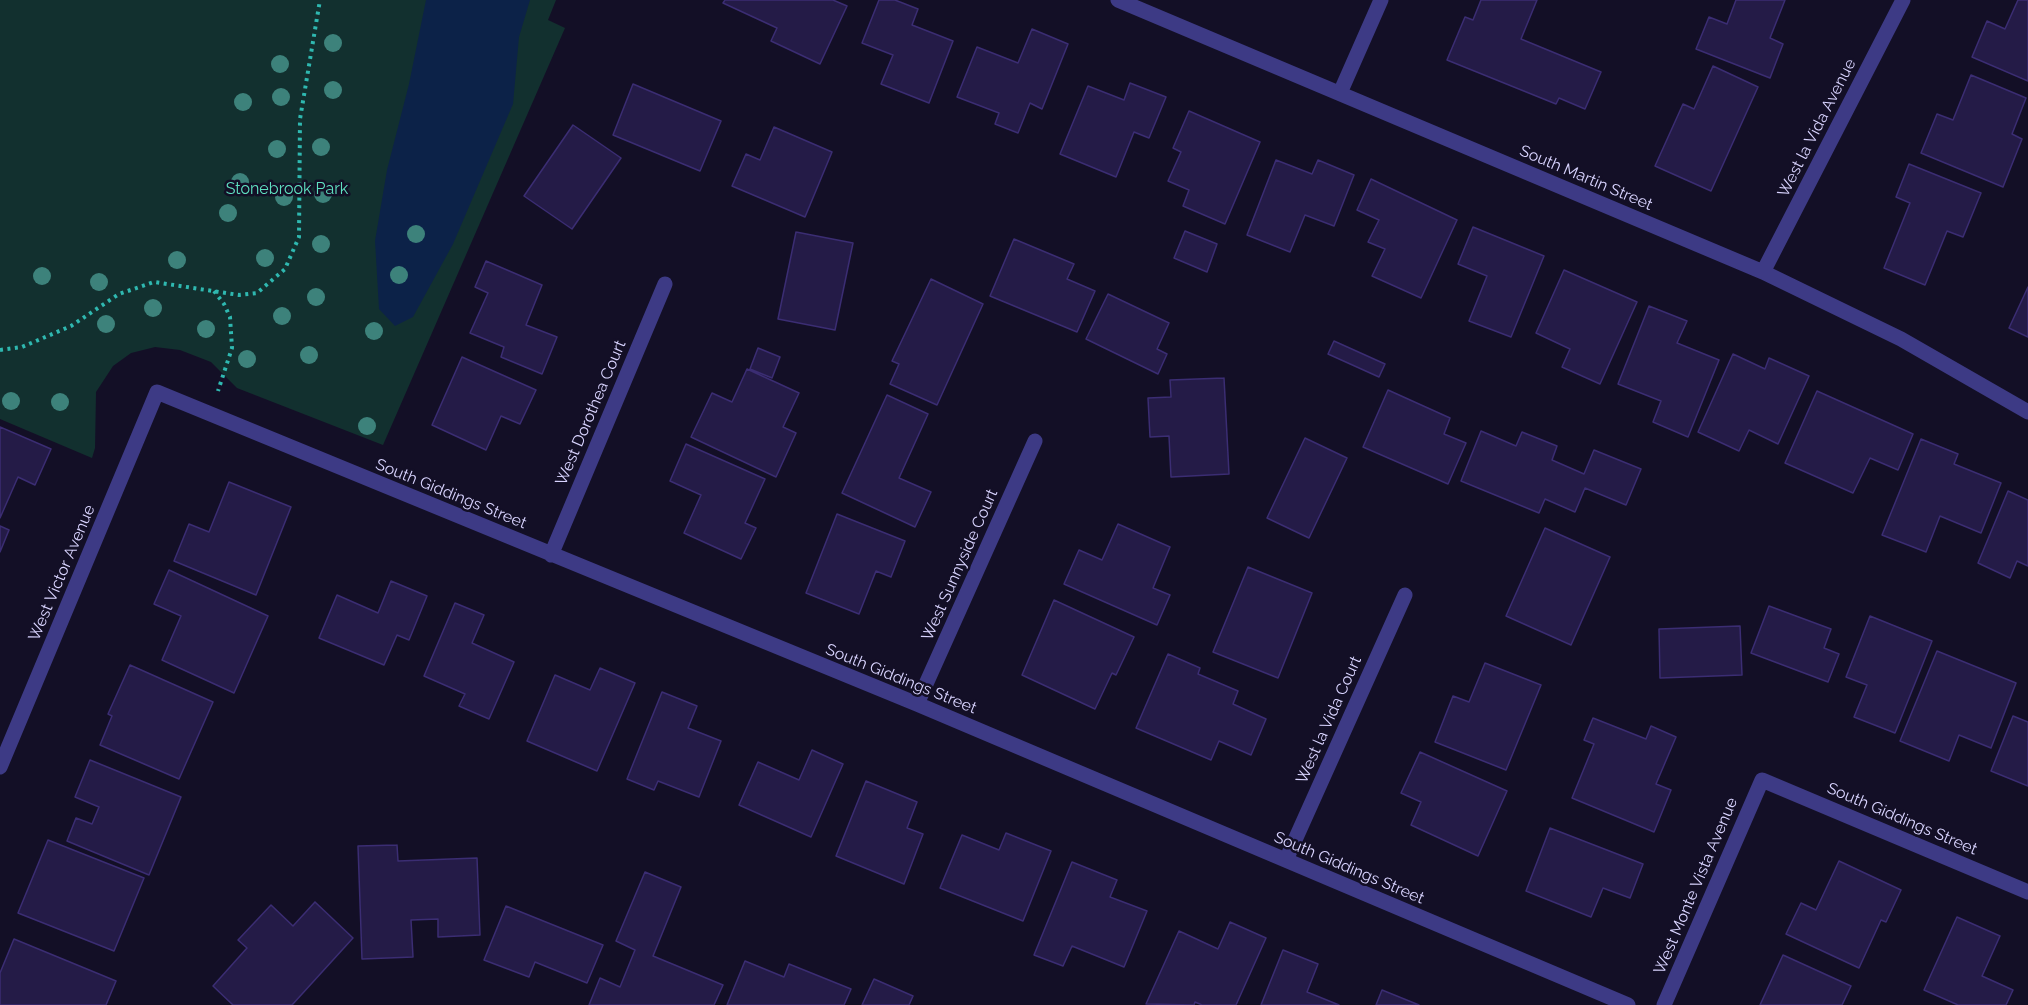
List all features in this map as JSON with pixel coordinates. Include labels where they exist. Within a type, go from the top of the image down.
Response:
[{"type":"street","name":"South Martin Street","points":[[1118,0],[1763,272],[1901,339],[2028,412]]},
{"type":"street","points":[[1340,93],[1382,0]]},
{"type":"street","name":"West la Vida Avenue","points":[[1763,272],[1903,0]]},
{"type":"street","name":"West Dorothea Court","points":[[551,555],[665,284]]},
{"type":"street","name":"South Giddings Street","points":[[157,392],[917,704],[1628,1005]]},
{"type":"street","name":"West Victor Avenue","points":[[0,767],[157,392]]},
{"type":"street","name":"West Sunnyside Court","points":[[917,704],[1035,441]]},
{"type":"street","name":"West la Vida Court","points":[[1286,860],[1405,595]]},
{"type":"street","name":"South Giddings Street","points":[[1762,780],[2028,892]]},
{"type":"street","name":"West Monte Vista Avenue","points":[[1664,1005],[1762,780]]},
{"type":"path","points":[[0,350],[22,347],[71,326],[119,294],[154,282],[239,295],[257,293],[285,270],[299,237],[300,119],[320,0]]},
{"type":"path","points":[[214,290],[224,303],[230,317],[232,348],[222,380]]},
{"type":"green space","name":"Stonebrook Park","points":[[0,0],[556,0],[548,20],[565,28],[383,445],[237,388],[211,362],[180,350],[155,347],[131,353],[113,366],[96,392],[95,448],[92,458],[0,419]]},
{"type":"water","points":[[426,0],[530,0],[519,37],[513,104],[453,244],[413,317],[395,326],[379,309],[375,241],[387,170],[409,84]]},
{"type":"building","points":[[725,0],[833,0],[847,6],[820,64],[771,41],[777,28],[723,3]]},
{"type":"building","points":[[879,0],[895,0],[918,9],[912,25],[953,41],[929,103],[881,84],[893,55],[862,43]]},
{"type":"building","points":[[1481,0],[1537,0],[1521,39],[1601,72],[1585,109],[1559,98],[1556,104],[1447,60],[1465,17],[1473,20]]},
{"type":"building","points":[[1736,0],[1785,0],[1770,38],[1783,44],[1770,78],[1696,49],[1709,17],[1727,24]]},
{"type":"building","points":[[2018,0],[2028,0],[2028,81],[1972,57],[1987,21],[2005,29]]},
{"type":"building","points":[[1032,29],[1068,44],[1042,109],[1030,103],[1018,133],[995,124],[999,113],[957,97],[977,47],[1018,63]]},
{"type":"building","points":[[1713,66],[1758,87],[1711,191],[1655,166],[1683,104],[1694,109]]},
{"type":"building","points":[[1971,75],[2026,98],[2012,134],[2022,139],[2003,187],[1921,153],[1937,114],[1953,120]]},
{"type":"building","points":[[1130,83],[1166,97],[1149,138],[1134,132],[1116,177],[1060,154],[1088,86],[1124,100]]},
{"type":"building","points":[[633,84],[721,121],[700,171],[613,135]]},
{"type":"building","points":[[1189,111],[1260,142],[1225,224],[1183,206],[1189,190],[1168,181],[1181,152],[1173,148]]},
{"type":"building","points":[[573,125],[621,158],[572,229],[524,196]]},
{"type":"building","points":[[774,127],[832,152],[805,217],[732,186],[746,154],[760,160]]},
{"type":"building","points":[[1276,160],[1312,174],[1318,160],[1354,175],[1334,226],[1305,215],[1290,252],[1247,235]]},
{"type":"building","points":[[1909,164],[1981,193],[1963,237],[1947,231],[1925,285],[1884,268],[1910,203],[1896,197]]},
{"type":"building","points":[[1371,179],[1457,220],[1421,298],[1372,276],[1385,249],[1368,242],[1379,220],[1357,210]]},
{"type":"building","points":[[1473,227],[1544,256],[1511,337],[1469,321],[1487,276],[1458,264]]},
{"type":"building","points":[[1185,231],[1217,244],[1207,272],[1174,258]]},
{"type":"building","points":[[796,232],[853,243],[835,330],[778,319]]},
{"type":"building","points":[[1014,239],[1074,264],[1067,279],[1095,291],[1077,332],[990,296]]},
{"type":"building","points":[[486,261],[542,285],[526,325],[557,337],[542,374],[501,357],[504,347],[470,333],[488,293],[475,287]]},
{"type":"building","points":[[1564,270],[1637,302],[1600,384],[1562,367],[1570,349],[1536,333]]},
{"type":"building","points":[[931,279],[983,304],[937,405],[890,384],[899,364],[892,361]]},
{"type":"building","points":[[2028,287],[2028,337],[2009,328]]},
{"type":"building","points":[[1108,294],[1169,323],[1157,349],[1167,354],[1158,374],[1086,339]]},
{"type":"building","points":[[1649,306],[1687,321],[1677,343],[1719,360],[1688,437],[1653,422],[1661,401],[1618,384]]},
{"type":"building","points":[[1334,341],[1385,364],[1379,377],[1328,354]]},
{"type":"building","points":[[758,348],[780,357],[772,378],[750,369]]},
{"type":"building","points":[[1733,354],[1765,369],[1769,358],[1809,376],[1778,444],[1749,430],[1739,451],[1698,432]]},
{"type":"building","points":[[462,357],[536,390],[520,424],[501,416],[486,450],[432,425]]},
{"type":"building","points":[[747,369],[799,393],[783,427],[796,433],[776,477],[691,437],[712,393],[732,402]]},
{"type":"building","points":[[1224,378],[1229,474],[1171,477],[1169,436],[1150,437],[1148,398],[1171,397],[1170,380]]},
{"type":"building","points":[[1388,390],[1450,418],[1444,434],[1466,443],[1448,484],[1363,447]]},
{"type":"building","points":[[1817,391],[1913,434],[1898,470],[1870,458],[1853,493],[1785,463]]},
{"type":"building","points":[[887,395],[928,414],[899,478],[931,492],[915,527],[842,493]]},
{"type":"building","points":[[0,427],[51,449],[35,485],[18,477],[0,518]]},
{"type":"building","points":[[1481,431],[1516,446],[1522,432],[1557,446],[1552,460],[1584,474],[1594,450],[1641,469],[1626,505],[1585,488],[1575,512],[1545,499],[1539,513],[1461,481]]},
{"type":"building","points":[[1305,438],[1347,458],[1309,538],[1267,518]]},
{"type":"building","points":[[1921,439],[1958,454],[1954,464],[2001,483],[1981,533],[1940,516],[1926,552],[1882,535]]},
{"type":"building","points":[[686,444],[765,479],[745,523],[756,528],[741,559],[684,533],[701,495],[670,481]]},
{"type":"building","points":[[229,482],[291,507],[256,595],[174,561],[189,524],[209,532]]},
{"type":"building","points":[[2008,491],[2028,500],[2028,566],[2017,561],[2010,578],[1978,563]]},
{"type":"building","points":[[837,514],[905,541],[891,577],[876,571],[859,614],[806,593]]},
{"type":"building","points":[[1118,524],[1170,547],[1153,588],[1170,595],[1157,625],[1064,584],[1079,550],[1102,560]]},
{"type":"building","points":[[0,526],[9,530],[0,552]]},
{"type":"building","points":[[1545,528],[1610,557],[1571,645],[1506,616]]},
{"type":"building","points":[[1248,567],[1312,593],[1278,678],[1213,652]]},
{"type":"building","points":[[169,570],[268,616],[234,693],[162,660],[181,616],[154,604]]},
{"type":"building","points":[[391,581],[427,596],[409,640],[397,635],[384,665],[319,638],[337,595],[378,613]]},
{"type":"building","points":[[1054,600],[1134,637],[1116,675],[1112,673],[1095,709],[1022,675]]},
{"type":"building","points":[[455,603],[484,615],[472,643],[514,662],[489,719],[459,706],[465,694],[424,676]]},
{"type":"building","points":[[1769,606],[1831,629],[1824,648],[1839,654],[1828,682],[1751,653]]},
{"type":"building","points":[[1870,616],[1932,641],[1895,733],[1854,717],[1867,685],[1846,677]]},
{"type":"building","points":[[1740,626],[1742,675],[1660,678],[1659,629]]},
{"type":"building","points":[[1937,651],[2016,683],[1991,748],[1959,735],[1949,761],[1900,741]]},
{"type":"building","points":[[1168,654],[1200,668],[1198,674],[1238,691],[1233,704],[1266,719],[1251,755],[1219,741],[1211,760],[1136,728]]},
{"type":"building","points":[[1485,663],[1541,685],[1506,770],[1435,742],[1453,696],[1469,702]]},
{"type":"building","points":[[130,665],[213,702],[179,779],[100,745],[112,716],[108,714]]},
{"type":"building","points":[[600,668],[635,683],[597,771],[527,741],[555,675],[590,690]]},
{"type":"building","points":[[662,692],[697,706],[688,728],[721,741],[699,797],[658,781],[654,790],[627,779]]},
{"type":"building","points":[[2013,716],[2028,722],[2028,786],[1991,771]]},
{"type":"building","points":[[1593,718],[1646,739],[1651,726],[1676,737],[1656,784],[1671,790],[1654,832],[1572,798],[1594,744],[1584,740]]},
{"type":"building","points":[[812,750],[843,764],[811,837],[739,805],[758,762],[799,780]]},
{"type":"building","points":[[1420,752],[1507,791],[1478,856],[1411,825],[1421,802],[1401,793]]},
{"type":"building","points":[[90,760],[181,797],[149,875],[67,841],[76,818],[92,824],[99,807],[75,797]]},
{"type":"building","points":[[866,781],[917,802],[907,828],[923,834],[904,884],[836,856]]},
{"type":"building","points":[[1550,828],[1643,864],[1630,898],[1603,888],[1591,917],[1526,891]]},
{"type":"building","points":[[1006,833],[1051,851],[1023,921],[940,888],[962,835],[999,850]]},
{"type":"building","points":[[48,840],[144,878],[114,951],[18,913]]},
{"type":"building","points":[[397,845],[398,861],[477,858],[480,935],[438,937],[438,919],[411,920],[413,957],[362,959],[358,846]]},
{"type":"building","points":[[1839,861],[1901,890],[1886,922],[1881,920],[1859,968],[1786,934],[1801,903],[1816,910]]},
{"type":"building","points":[[1072,862],[1117,880],[1110,897],[1147,911],[1124,967],[1072,946],[1063,966],[1034,955]]},
{"type":"building","points":[[645,872],[681,887],[653,956],[723,985],[714,1005],[589,1005],[600,978],[620,987],[635,950],[616,941]]},
{"type":"building","points":[[315,902],[353,938],[292,1005],[233,1005],[213,986],[247,948],[238,940],[271,905],[293,926]]},
{"type":"building","points":[[506,906],[603,945],[587,983],[535,962],[529,977],[484,960]]},
{"type":"building","points":[[1957,917],[2000,936],[1982,976],[2013,990],[2006,1005],[1958,1005],[1924,990]]},
{"type":"building","points":[[1230,922],[1266,938],[1236,1005],[1202,1005],[1195,1002],[1194,1005],[1146,1004],[1179,931],[1218,949]]},
{"type":"building","points":[[14,939],[116,981],[106,1005],[0,1005],[0,973]]},
{"type":"building","points":[[1283,950],[1318,964],[1307,992],[1339,1005],[1261,1005]]},
{"type":"building","points":[[1783,955],[1851,986],[1842,1005],[1760,1005]]},
{"type":"building","points":[[745,961],[784,977],[789,964],[851,989],[844,1005],[727,1005]]},
{"type":"building","points":[[874,979],[913,996],[909,1005],[862,1005]]},
{"type":"building","points":[[1382,990],[1419,1005],[1376,1005]]}]
